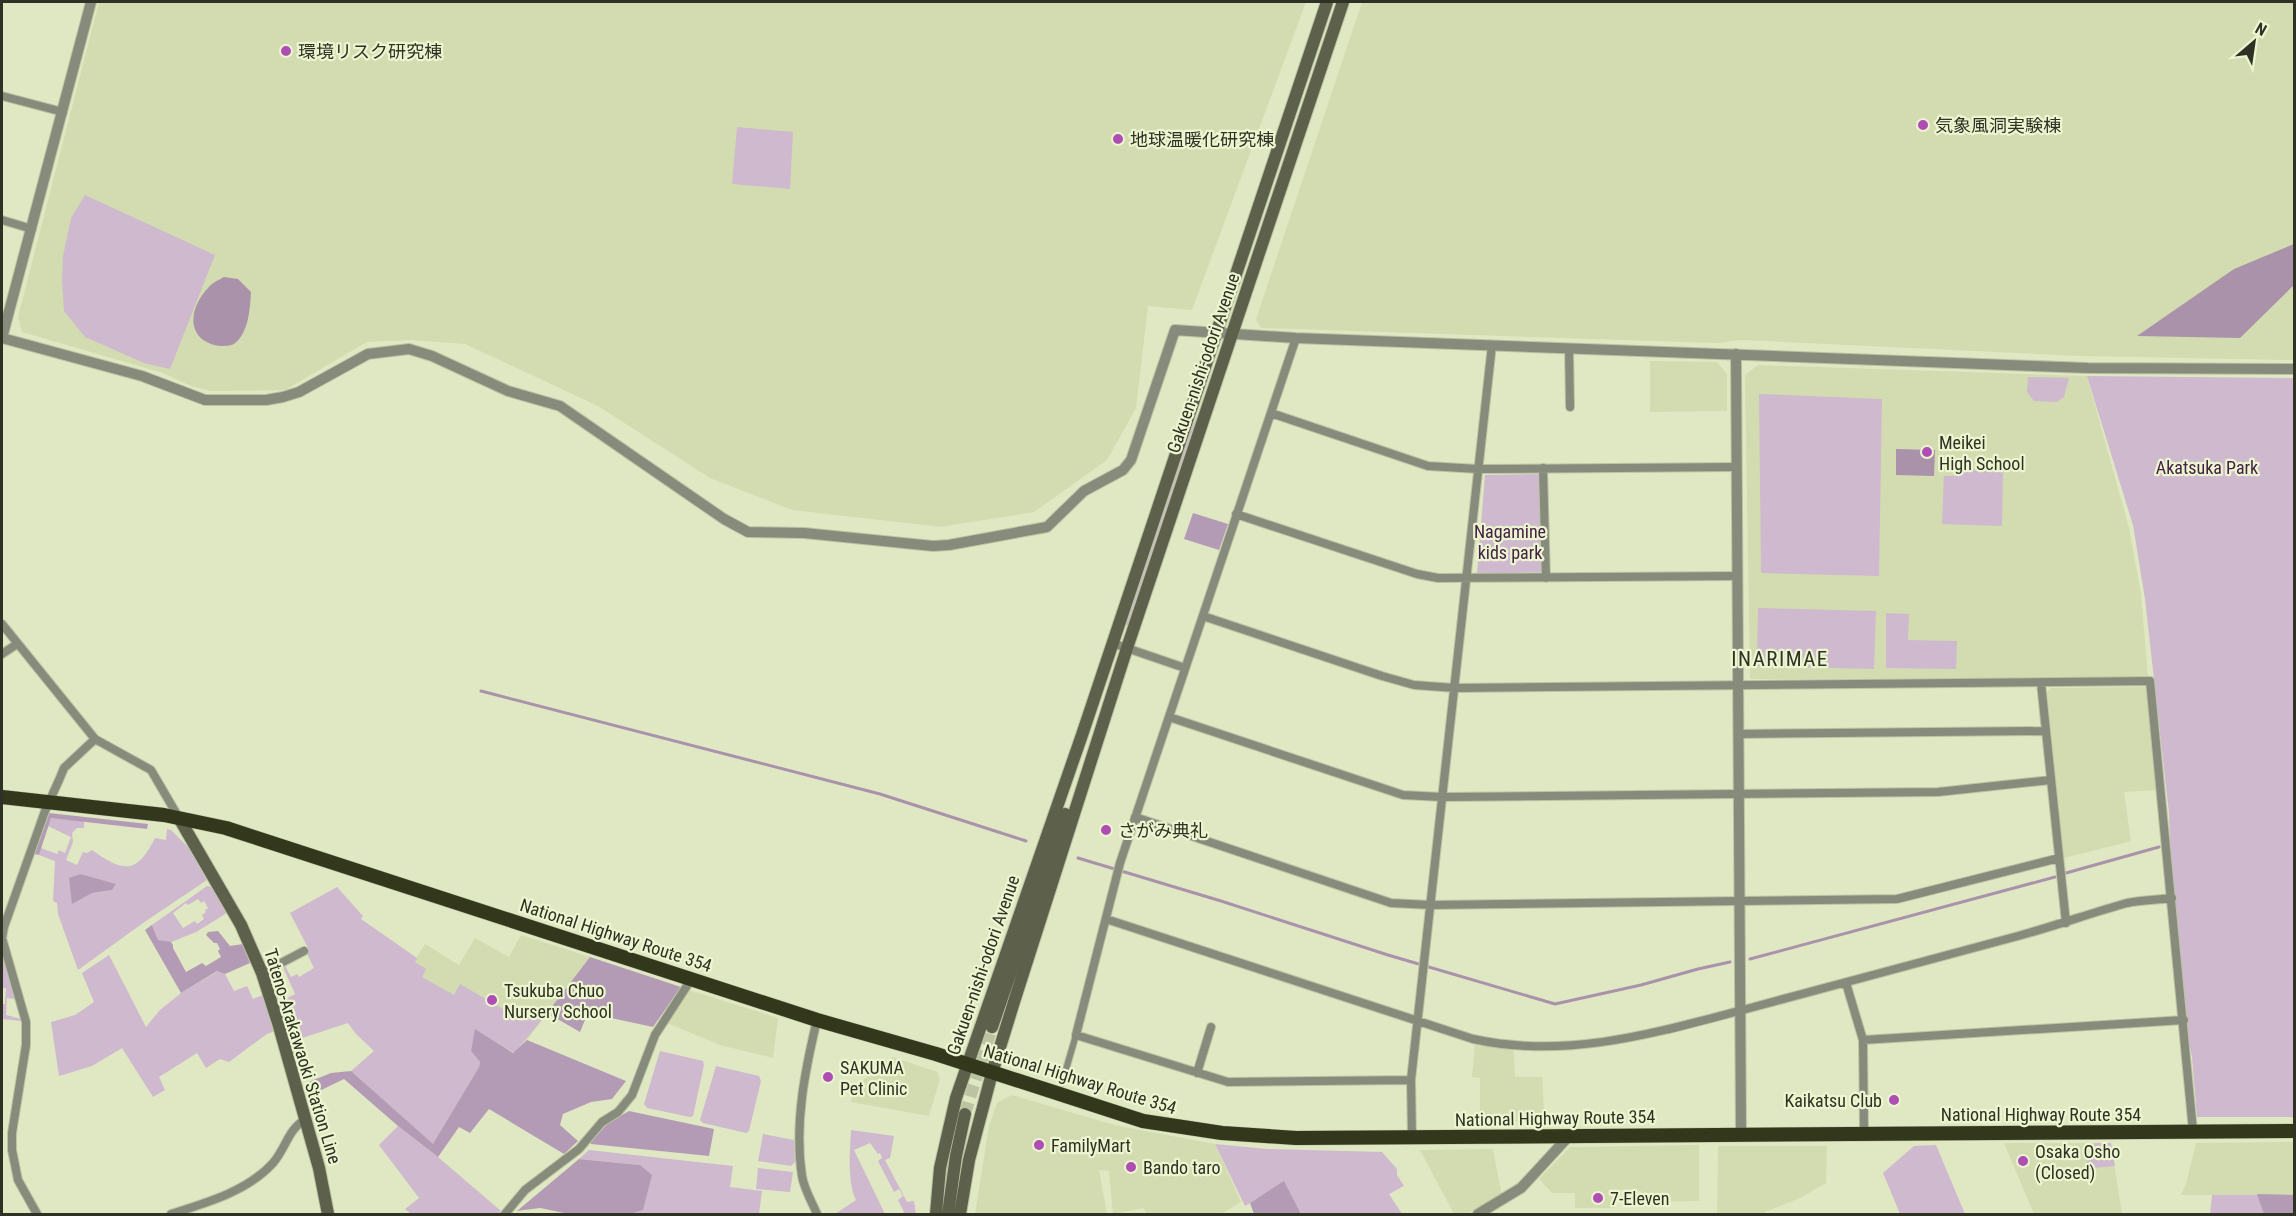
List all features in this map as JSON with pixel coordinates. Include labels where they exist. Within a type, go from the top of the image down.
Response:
[{"type":"highway","name":"National Highway Route 354","points":[[2,797],[179,818],[243,834],[817,1020],[1119,1114],[1169,1126],[1252,1136],[1412,1138],[1864,1132],[2295,1131]]},
{"type":"main road","name":"Gakuen-nishi-odori Avenue","points":[[936,1215],[943,1151],[967,1065],[1083,732],[1327,2]]},
{"type":"main road","name":"Gakuen-nishi-odori Avenue","points":[[960,1215],[969,1160],[992,1073],[1098,736],[1343,2]]},
{"type":"main road","name":"Gakuen-nishi-odori Avenue","points":[[1050,855],[1082,745],[1083,732]]},
{"type":"main road","name":"Gakuen-nishi-odori Avenue","points":[[992,1027],[1050,855],[1090,749],[1098,736]]},
{"type":"main road","name":"Tateno-Arakawaoki Station Line","points":[[179,818],[244,932],[262,973],[306,1119],[328,1215]]},
{"type":"main road","points":[[948,1215],[956,1155],[965,1114]]},
{"type":"street","points":[[91,2],[2,338],[142,375],[205,400],[266,400],[284,397],[299,392],[368,354],[409,349],[432,356],[508,391],[560,406],[724,519],[748,532],[804,533],[933,546],[1047,527],[1084,491],[1123,470],[1131,460],[1175,330],[1296,338],[2088,368],[2295,369]]},
{"type":"street","points":[[2,96],[63,112]]},
{"type":"street","points":[[2,220],[32,229]]},
{"type":"street","points":[[1062,1083],[1120,863],[1296,338]]},
{"type":"street","points":[[1412,1138],[1411,1080],[1492,345]]},
{"type":"street","points":[[1569,348],[1570,407]]},
{"type":"street","points":[[1736,354],[1742,1134]]},
{"type":"street","points":[[1271,413],[1428,465],[1478,469],[1737,467]]},
{"type":"street","points":[[1544,468],[1546,578]]},
{"type":"street","points":[[1236,514],[1417,574],[1438,578],[1738,576]]},
{"type":"street","points":[[1203,616],[1382,676],[1414,685],[1455,688],[2150,681],[2193,1131]]},
{"type":"street","points":[[2,624],[95,739],[151,770],[179,818]]},
{"type":"street","points":[[1112,643],[1185,668]]},
{"type":"street","points":[[2,654],[17,644]]},
{"type":"street","points":[[2041,683],[2066,923]]},
{"type":"street","points":[[1169,717],[1403,795],[1442,797],[1938,792],[2051,780]]},
{"type":"street","points":[[1739,734],[2046,731]]},
{"type":"street","points":[[37,1215],[18,1180],[12,1150],[12,1133],[26,1045],[26,1022],[2,938],[49,803],[64,768],[95,739]]},
{"type":"street","points":[[1135,817],[1391,903],[1431,905],[1897,899],[2059,858]]},
{"type":"street","points":[[1106,919],[1492,1044],[1592,1045],[1637,1038],[1846,983],[2066,923],[2129,903],[2172,898]]},
{"type":"street","points":[[262,973],[304,951]]},
{"type":"street","points":[[505,1215],[525,1190],[579,1149],[602,1122],[618,1112],[633,1095],[655,1035],[692,978]]},
{"type":"street","points":[[1846,983],[1863,1040],[1864,1132]]},
{"type":"street","points":[[817,1020],[801,1101],[799,1133],[802,1178],[817,1215]]},
{"type":"street","points":[[1863,1040],[2184,1020]]},
{"type":"street","points":[[1197,1073],[1211,1027]]},
{"type":"street","points":[[1076,1035],[1228,1082],[1411,1080]]},
{"type":"street","points":[[171,1215],[226,1194],[263,1172],[275,1161],[297,1124],[306,1119]]},
{"type":"street","points":[[1478,1215],[1521,1188],[1569,1136]]},
{"type":"shaded area","points":[[99,2],[1306,2],[1192,310],[1148,306],[1136,408],[1107,460],[1034,512],[941,527],[792,510],[710,478],[598,406],[465,344],[411,340],[367,342],[285,390],[211,391],[191,386],[163,373],[22,332],[18,317]]},
{"type":"shaded area","points":[[1362,2],[2294,2],[2294,360],[2081,356],[1741,340],[1716,343],[1261,328],[1256,319]]},
{"type":"shaded area","points":[[2294,244],[2294,285],[2240,338],[2137,336],[2234,269]]},
{"type":"shaded area","points":[[224,277],[238,279],[251,292],[246,327],[239,339],[229,346],[209,343],[201,338],[194,322],[194,314],[202,295],[212,284]]},
{"type":"shaded area","points":[[1650,361],[1717,362],[1727,374],[1727,411],[1650,412]]},
{"type":"shaded area","name":"Meikei High School","points":[[1758,365],[2087,376],[2129,528],[2141,594],[2148,678],[1750,679],[1745,375]]},
{"type":"shaded area","points":[[1896,449],[1935,450],[1934,476],[1896,475]]},
{"type":"shaded area","points":[[1193,513],[1228,524],[1219,550],[1184,539]]},
{"type":"shaded area","points":[[2146,687],[2156,790],[2124,792],[2131,841],[2064,858],[2047,692],[2051,688]]},
{"type":"shaded area","points":[[49,813],[148,824],[147,829],[51,818],[39,855],[34,854]]},
{"type":"shaded area","points":[[81,874],[116,884],[112,890],[92,893],[72,904],[69,878]]},
{"type":"shaded area","points":[[152,925],[158,940],[171,942],[186,972],[202,963],[206,966],[221,957],[217,943],[206,935],[208,932],[218,931],[230,946],[243,944],[250,963],[225,974],[217,971],[181,993],[145,930]]},
{"type":"shaded area","name":"Tsukuba Chuo Nursery School","points":[[521,935],[590,957],[527,1040],[514,1053],[401,984],[425,944],[459,965],[475,938],[509,957]]},
{"type":"shaded area","points":[[590,957],[681,987],[653,1027],[588,1013],[580,1032],[547,1013]]},
{"type":"shaded area","points":[[689,990],[778,1018],[773,1058],[720,1045],[667,1023]]},
{"type":"shaded area","points":[[475,1029],[513,1053],[527,1040],[626,1081],[612,1099],[591,1102],[563,1114],[560,1125],[578,1141],[564,1154],[489,1109],[470,1133],[459,1127],[438,1157],[344,1079],[309,1096],[306,1083],[331,1073],[351,1071],[433,1144],[479,1067],[480,1062],[471,1051]]},
{"type":"shaded area","points":[[1475,1045],[1514,1050],[1515,1077],[1542,1077],[1545,1122],[1480,1121],[1480,1078],[1472,1077]]},
{"type":"shaded area","points":[[893,1057],[937,1072],[940,1079],[929,1116],[851,1102],[853,1092],[863,1080]]},
{"type":"shaded area","points":[[1012,1095],[1114,1125],[1215,1144],[1241,1202],[1221,1214],[1146,1214],[1144,1208],[1113,1214],[1109,1171],[1099,1170],[1107,1214],[975,1214],[989,1126],[997,1103]]},
{"type":"shaded area","points":[[629,1111],[714,1129],[709,1156],[591,1144],[590,1142],[608,1123]]},
{"type":"shaded area","points":[[2294,1142],[2294,1195],[2181,1195],[2196,1143]]},
{"type":"shaded area","points":[[2004,1143],[2111,1143],[2122,1214],[2034,1214]]},
{"type":"shaded area","points":[[1699,1145],[1699,1201],[1643,1202],[1641,1191],[1616,1190],[1615,1208],[1575,1208],[1575,1193],[1552,1193],[1539,1179],[1570,1147]]},
{"type":"shaded area","points":[[1718,1146],[1827,1146],[1826,1183],[1802,1197],[1761,1214],[1717,1214]]},
{"type":"shaded area","points":[[1493,1149],[1502,1197],[1467,1214],[1454,1214],[1420,1150]]},
{"type":"shaded area","points":[[579,1159],[640,1165],[652,1175],[643,1210],[631,1214],[569,1214],[540,1208],[517,1211]]},
{"type":"shaded area","points":[[1284,1181],[1301,1214],[1254,1214],[1250,1203]]},
{"type":"shaded area","points":[[2257,1194],[2294,1195],[2294,1214],[2264,1214]]},
{"type":"green space","points":[[737,127],[793,132],[790,189],[732,184]]},
{"type":"green space","points":[[85,195],[215,255],[170,369],[144,363],[85,337],[64,311],[63,256],[71,218]]},
{"type":"green space","name":"Akatsuka Park","points":[[2087,376],[2294,378],[2294,1117],[2197,1117],[2192,1057],[2184,1020],[2172,898],[2169,813],[2145,599],[2133,525]]},
{"type":"green space","points":[[2028,377],[2069,378],[2064,397],[2057,402],[2034,401],[2027,392]]},
{"type":"green space","points":[[1759,394],[1882,399],[1879,576],[1761,573]]},
{"type":"green space","points":[[1202,405],[1129,627],[1125,624],[1186,440]]},
{"type":"green space","points":[[1956,470],[2003,471],[2002,526],[1942,524],[1944,476],[1955,476]]},
{"type":"green space","name":"Nagamine kids park","points":[[1540,474],[1541,572],[1477,574],[1485,475]]},
{"type":"green space","points":[[1758,608],[1876,611],[1874,669],[1757,666]]},
{"type":"green space","points":[[1886,613],[1909,614],[1908,640],[1957,641],[1956,669],[1886,668]]},
{"type":"green space","points":[[51,818],[84,821],[84,828],[77,828],[72,833],[73,842],[66,860],[77,865],[83,852],[87,853],[92,850],[121,866],[136,864],[155,838],[166,840],[167,829],[171,830],[188,847],[207,880],[78,970],[58,914],[57,903],[53,901],[55,861],[39,855],[41,848],[57,854],[59,850],[65,853],[71,837],[48,826]],"holes":[[[81,874],[116,884],[112,890],[92,893],[72,903]]]},
{"type":"green space","points":[[207,886],[211,887],[227,913],[196,932],[169,943],[158,940],[152,925]],"holes":[[[198,899],[201,903],[204,901],[208,908],[202,915],[204,919],[197,924],[195,921],[183,928],[173,913],[186,903],[188,905]]]},
{"type":"green space","points":[[337,887],[363,916],[361,919],[417,958],[415,962],[426,969],[422,977],[454,995],[460,984],[523,1021],[532,1007],[546,1015],[514,1053],[476,1030],[471,1051],[480,1062],[479,1067],[433,1145],[351,1071],[374,1051],[348,1023],[293,1041],[282,1001],[295,994],[283,967],[285,966],[291,977],[297,974],[299,977],[314,968],[305,950],[308,948],[290,913]]},
{"type":"green space","points":[[2,952],[15,999],[7,998],[6,1015],[22,1019],[21,1021],[2,1019],[2,1004],[5,1004],[6,988],[2,988]]},
{"type":"green space","points":[[109,955],[146,1027],[160,1010],[181,993],[218,971],[225,974],[234,991],[247,986],[253,999],[263,995],[275,1031],[267,1034],[229,1062],[220,1059],[206,1068],[197,1053],[159,1077],[165,1090],[153,1097],[122,1048],[92,1066],[59,1076],[51,1022],[75,1015],[94,1002],[82,973]]},
{"type":"green space","points":[[660,1051],[703,1061],[693,1116],[647,1108],[644,1104]]},
{"type":"green space","points":[[716,1066],[759,1076],[761,1081],[749,1131],[746,1133],[703,1123],[700,1120]]},
{"type":"green space","points":[[398,1126],[501,1211],[498,1214],[411,1214],[405,1209],[419,1198],[379,1145]]},
{"type":"green space","points":[[851,1130],[894,1136],[890,1158],[885,1160],[907,1202],[914,1201],[916,1214],[900,1214],[904,1212],[898,1200],[903,1196],[899,1189],[894,1192],[878,1161],[882,1158],[880,1153],[878,1154],[870,1143],[854,1150],[885,1214],[835,1214],[856,1200],[850,1175]]},
{"type":"green space","points":[[763,1134],[794,1140],[795,1162],[791,1166],[758,1161]]},
{"type":"green space","points":[[2095,1143],[2111,1143],[2115,1166],[2084,1169]]},
{"type":"green space","points":[[1215,1144],[1267,1149],[1382,1152],[1397,1169],[1397,1175],[1404,1186],[1389,1194],[1402,1214],[1301,1214],[1284,1182],[1245,1206]]},
{"type":"green space","points":[[1936,1145],[1965,1214],[1900,1214],[1883,1173],[1914,1146]]},
{"type":"green space","points":[[589,1150],[733,1166],[730,1187],[762,1191],[759,1214],[631,1214],[643,1210],[640,1165],[579,1159]]},
{"type":"green space","points":[[758,1168],[793,1172],[790,1192],[756,1189]]},
{"type":"green space","points":[[2212,1195],[2294,1195],[2294,1214],[2210,1214]]},
{"type":"waterway","points":[[481,691],[880,794],[1026,841]]},
{"type":"waterway","points":[[2066,873],[2159,847]]},
{"type":"waterway","points":[[1078,858],[1388,955],[1555,1004],[1730,962]]},
{"type":"waterway","points":[[1750,959],[2055,877]]},
{"type":"tunnel","points":[[965,1114],[992,1027]]},
{"type":"place","name":"環境リスク研究棟","points":[[286,51]]},
{"type":"place","name":"気象風洞実験棟","points":[[1923,125]]},
{"type":"place","name":"地球温暖化研究棟","points":[[1118,139]]},
{"type":"place","name":"Meikei High School","points":[[1927,452]]},
{"type":"place","name":"さがみ典礼","points":[[1106,830]]},
{"type":"place","name":"Tsukuba Chuo Nursery School","points":[[492,1000]]},
{"type":"place","name":"SAKUMA Pet Clinic","points":[[828,1077]]},
{"type":"place","name":"Kaikatsu Club","points":[[1894,1100]]},
{"type":"place","name":"FamilyMart","points":[[1039,1145]]},
{"type":"place","name":"Osaka Osho (Closed)","points":[[2023,1161]]},
{"type":"place","name":"Bando taro","points":[[1131,1167]]},
{"type":"place","name":"7-Eleven","points":[[1598,1198]]},
{"type":"district","name":"INARIMAE","points":[[1780,659]]}]
